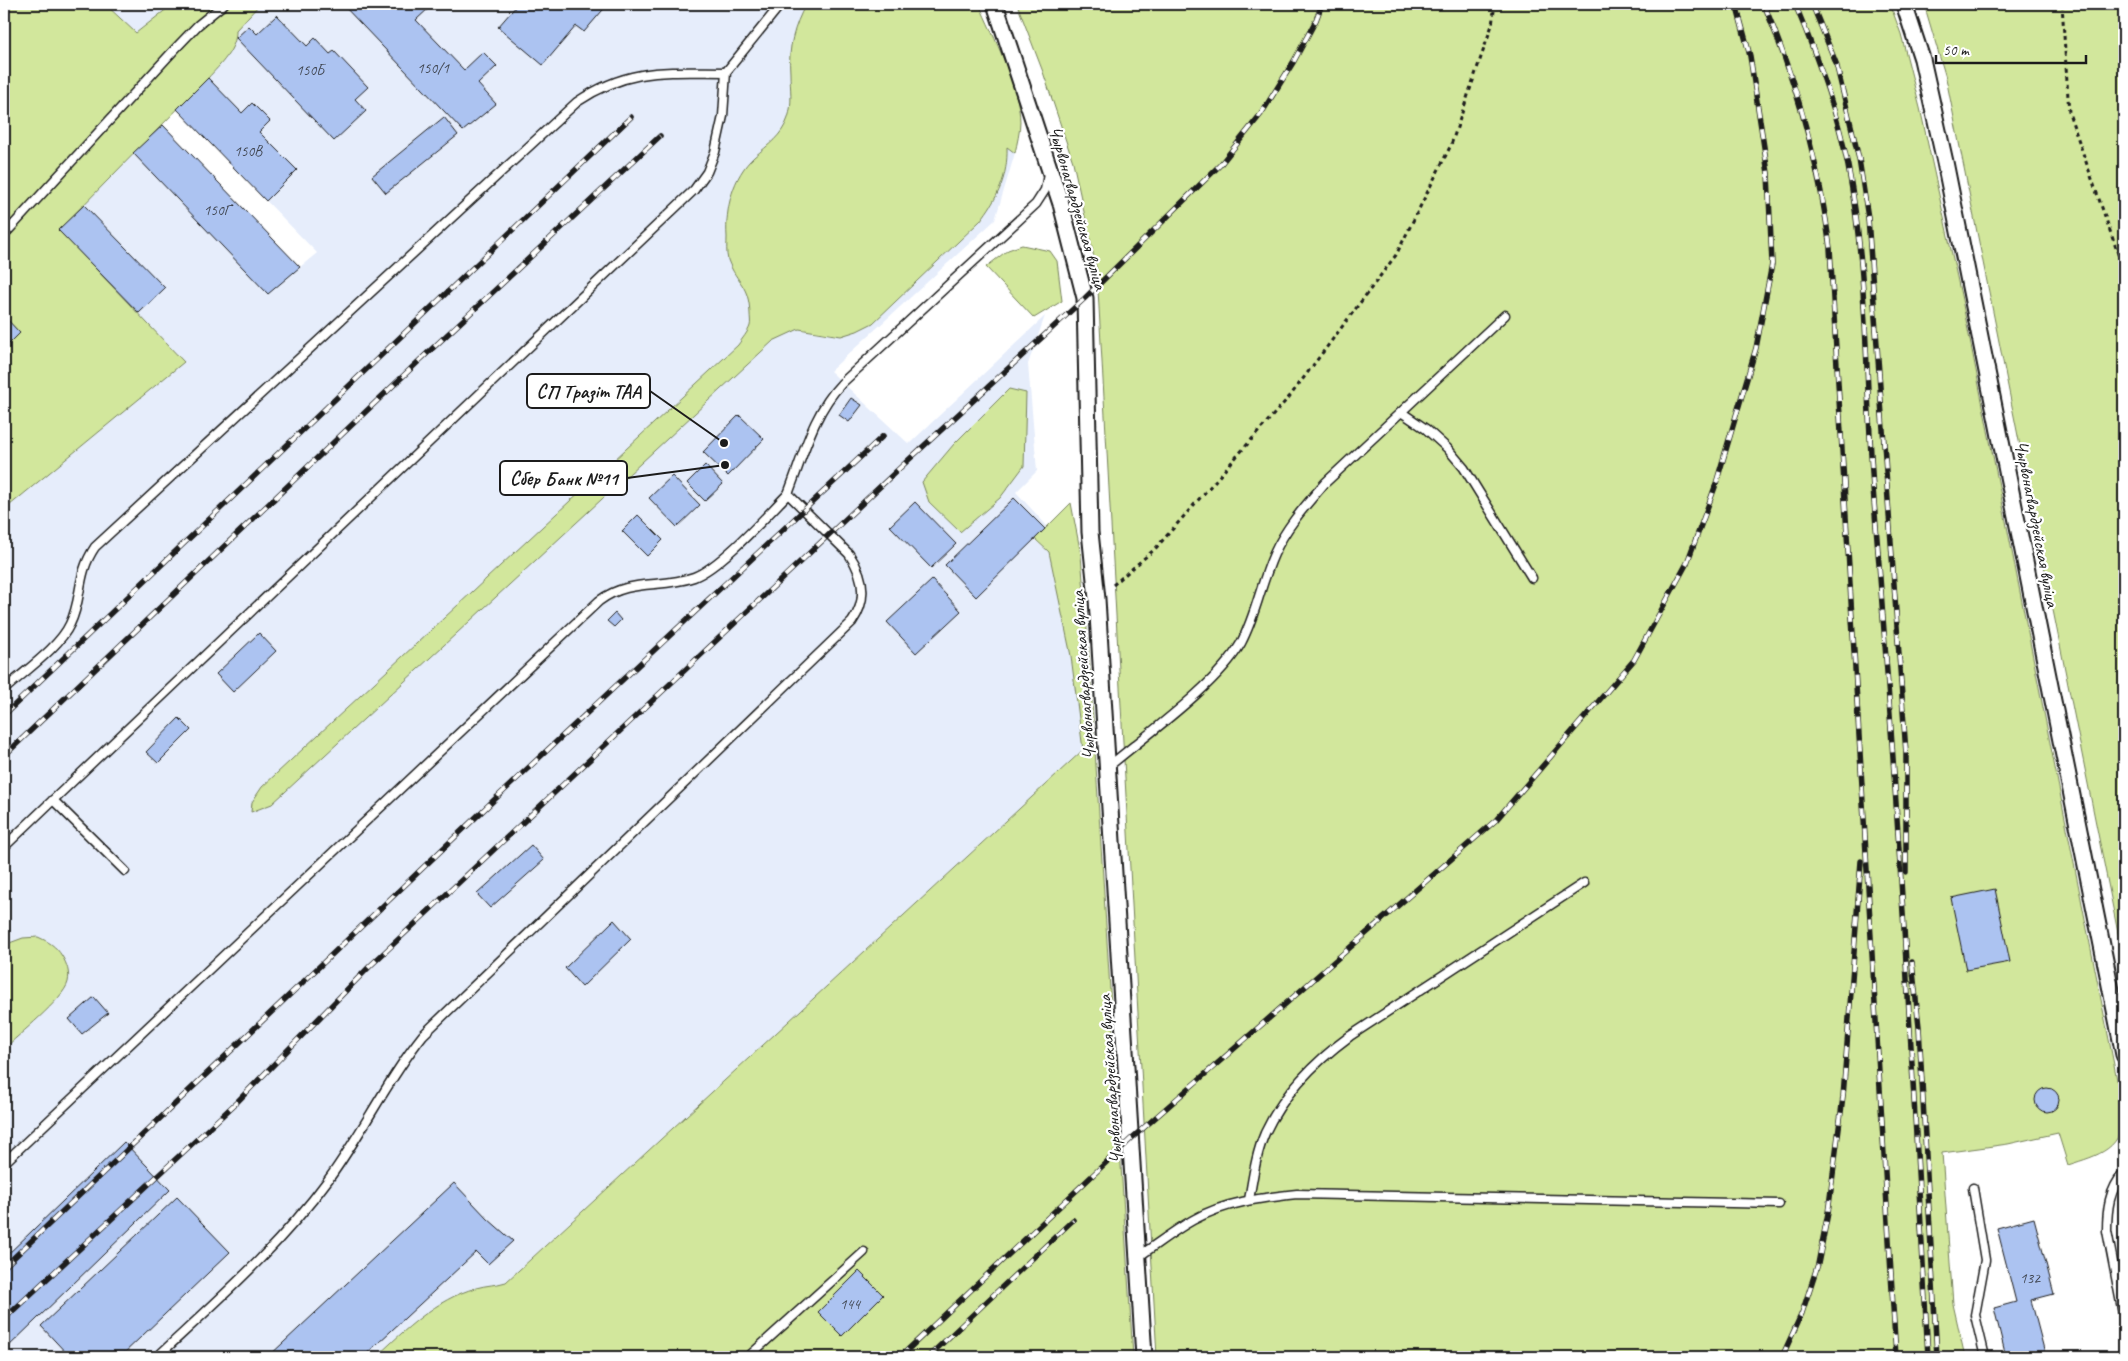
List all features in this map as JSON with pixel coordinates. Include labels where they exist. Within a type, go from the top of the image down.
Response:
[{"type":"street","name":"Чырвонагвардзейская вуліца","points":[[995,4],[1071,240],[1084,298],[1090,532],[1098,599],[1134,1166],[1137,1259],[1144,1357]]},
{"type":"street","name":"Чырвонагвардзейская вуліца","points":[[1904,4],[1922,59],[1945,162],[2124,1055]]},
{"type":"lane","points":[[4,235],[186,37],[224,4]]},
{"type":"lane","points":[[4,847],[694,190],[707,172],[715,152],[723,116],[726,72],[781,4]]},
{"type":"lane","points":[[4,690],[64,635],[76,607],[81,572],[86,560],[95,547],[576,102],[615,80],[636,74],[726,72]]},
{"type":"lane","points":[[4,1163],[599,601],[608,594],[630,586],[682,580],[708,570],[788,494],[814,426],[832,394],[1036,204],[1045,190],[1049,170]]},
{"type":"lane","points":[[1108,767],[1202,688],[1224,666],[1240,644],[1252,619],[1274,553],[1289,528],[1325,483],[1505,315]]},
{"type":"lane","points":[[1401,412],[1426,429],[1447,448],[1464,468],[1532,578]]},
{"type":"lane","points":[[157,1357],[243,1277],[304,1212],[351,1147],[408,1053],[423,1034],[852,622],[863,600],[861,575],[856,565],[849,554],[788,494]]},
{"type":"lane","points":[[52,800],[125,871]]},
{"type":"lane","points":[[1249,1200],[1255,1166],[1265,1133],[1281,1107],[1323,1056],[1350,1036],[1584,883]]},
{"type":"lane","points":[[2124,1173],[2116,1182],[2110,1196],[2108,1220],[2108,1231],[2124,1319]]},
{"type":"lane","points":[[1973,1188],[1985,1260],[1975,1315],[1985,1357]]},
{"type":"lane","points":[[1137,1259],[1193,1220],[1216,1210],[1249,1200],[1297,1194],[1779,1204]]},
{"type":"lane","points":[[748,1357],[864,1252]]},
{"type":"path","points":[[1098,599],[1155,549],[1290,396],[1396,255],[1451,145],[1492,25],[1495,4]]},
{"type":"path","points":[[2062,4],[2069,113],[2124,271]]},
{"type":"shaded area","points":[[105,4],[173,4],[136,33]]},
{"type":"shaded area","points":[[260,4],[828,4],[1015,153],[995,220],[830,371],[909,444],[1045,316],[1028,364],[1037,471],[1016,492],[1048,527],[1035,540],[1049,552],[1071,656],[1083,750],[424,1357],[4,1357],[4,510],[184,362],[58,230],[163,125],[300,267],[317,253],[177,109],[208,78],[236,30]]},
{"type":"green space","points":[[4,4],[105,4],[136,33],[173,4],[260,4],[236,30],[234,44],[218,68],[59,230],[184,362],[4,510]]},
{"type":"green space","points":[[806,4],[979,4],[1011,78],[1016,93],[1020,122],[1015,153],[1007,147],[1004,177],[992,204],[980,221],[873,323],[841,336],[799,329],[773,341],[272,804],[251,812],[252,802],[262,787],[738,345],[745,336],[750,325],[749,304],[745,290],[731,268],[727,257],[727,215],[729,204],[736,183],[747,165],[778,135],[788,118],[791,101],[791,46],[795,29]]},
{"type":"green space","points":[[1017,4],[1890,4],[1901,34],[1920,108],[1962,300],[2123,1110],[2120,1134],[2115,1142],[2090,1158],[2068,1165],[2058,1133],[2008,1144],[1942,1153],[1953,1304],[1965,1357],[1157,1357],[1097,271],[1073,162],[1043,72]]},
{"type":"green space","points":[[1924,4],[2124,4],[2124,963],[1946,78]]},
{"type":"green space","points":[[1022,245],[1050,251],[1057,261],[1062,301],[1034,318],[986,267],[1008,250]]},
{"type":"green space","points":[[1009,389],[1026,393],[1024,466],[1000,498],[960,532],[929,502],[922,482],[954,444]]},
{"type":"green space","points":[[1071,503],[1081,555],[1089,654],[1133,1357],[376,1357],[398,1336],[434,1308],[461,1293],[506,1282],[1083,750],[1071,656],[1049,552],[1035,539]]},
{"type":"green space","points":[[38,937],[52,945],[60,953],[68,969],[68,982],[65,989],[50,1007],[4,1049],[4,945],[23,938]]},
{"type":"building","points":[[342,4],[426,4],[430,7],[416,20],[464,70],[483,52],[497,66],[478,84],[496,104],[463,131]]},
{"type":"building","points":[[518,4],[608,4],[584,32],[576,26],[543,65],[498,27]]},
{"type":"building","points":[[277,15],[307,46],[315,38],[330,54],[334,51],[368,87],[355,99],[366,111],[334,141],[236,38],[249,26],[257,34]]},
{"type":"building","points":[[208,78],[242,113],[252,103],[270,121],[259,132],[297,170],[266,201],[177,109]]},
{"type":"building","points":[[444,117],[458,135],[386,193],[372,176]]},
{"type":"building","points":[[163,125],[300,267],[268,294],[133,153]]},
{"type":"building","points":[[84,205],[165,288],[139,313],[58,230]]},
{"type":"building","points":[[4,316],[20,333],[4,349]]},
{"type":"building","points":[[851,398],[862,405],[849,422],[839,415]]},
{"type":"building","points":[[739,415],[764,439],[728,476],[703,452]]},
{"type":"building","points":[[705,465],[723,484],[705,501],[687,483]]},
{"type":"building","points":[[672,476],[700,505],[677,527],[649,498]]},
{"type":"building","points":[[1014,498],[1045,529],[976,597],[945,565]]},
{"type":"building","points":[[915,502],[956,544],[931,568],[890,526]]},
{"type":"building","points":[[638,515],[663,540],[647,556],[622,531]]},
{"type":"building","points":[[932,580],[961,611],[916,653],[887,622]]},
{"type":"building","points":[[615,613],[621,620],[614,627],[607,621]]},
{"type":"building","points":[[259,633],[276,651],[233,692],[216,674]]},
{"type":"building","points":[[179,718],[191,730],[158,763],[146,752]]},
{"type":"building","points":[[531,845],[544,860],[490,908],[477,894]]},
{"type":"building","points":[[1995,889],[2010,962],[1966,970],[1951,898]]},
{"type":"building","points":[[614,920],[631,939],[582,987],[565,968]]},
{"type":"building","points":[[94,997],[108,1013],[82,1034],[69,1019]]},
{"type":"building","points":[[2042,1088],[2052,1088],[2059,1095],[2059,1105],[2052,1112],[2042,1112],[2035,1105],[2035,1095]]},
{"type":"building","points":[[124,1142],[170,1190],[4,1351],[4,1258]]},
{"type":"building","points":[[454,1183],[488,1219],[513,1241],[488,1264],[476,1252],[363,1357],[268,1357]]},
{"type":"building","points":[[177,1197],[230,1252],[120,1357],[70,1357],[41,1326]]},
{"type":"building","points":[[2034,1218],[2054,1294],[2031,1300],[2046,1357],[2006,1357],[1994,1308],[2016,1302],[1997,1228]]},
{"type":"building","points":[[859,1271],[883,1295],[842,1336],[818,1312]]},
{"type":"railway","points":[[4,1319],[237,1102],[370,966],[903,465],[1085,298],[1220,165],[1261,114],[1294,61],[1316,20],[1322,4]]},
{"type":"railway","points":[[900,1357],[1132,1138],[1496,820],[1634,660],[1687,563],[1715,487],[1756,348],[1772,264],[1768,173],[1750,56],[1736,4]]},
{"type":"railway","points":[[1764,4],[1787,64],[1805,124],[1820,185],[1830,248],[1896,1357]]},
{"type":"railway","points":[[1795,4],[1819,63],[1838,124],[1848,166],[1860,249],[1866,333],[1871,459],[1904,929],[1928,1357]]},
{"type":"railway","points":[[1812,4],[1836,63],[1859,159],[1868,218],[1906,753],[1906,872]]},
{"type":"railway","points":[[4,715],[631,117]]},
{"type":"railway","points":[[4,756],[420,360],[660,136]]},
{"type":"railway","points":[[4,1267],[494,800],[883,436]]},
{"type":"railway","points":[[1782,1357],[1802,1313],[1818,1264],[1828,1213],[1843,1097],[1861,861]]},
{"type":"railway","points":[[1912,962],[1919,1027],[1937,1357]]},
{"type":"railway","points":[[928,1357],[1073,1220]]},
{"type":"place","name":"СП Тразіт ТАА","points":[[724,443]]},
{"type":"place","name":"Сбер Банк №11","points":[[725,465]]}]
